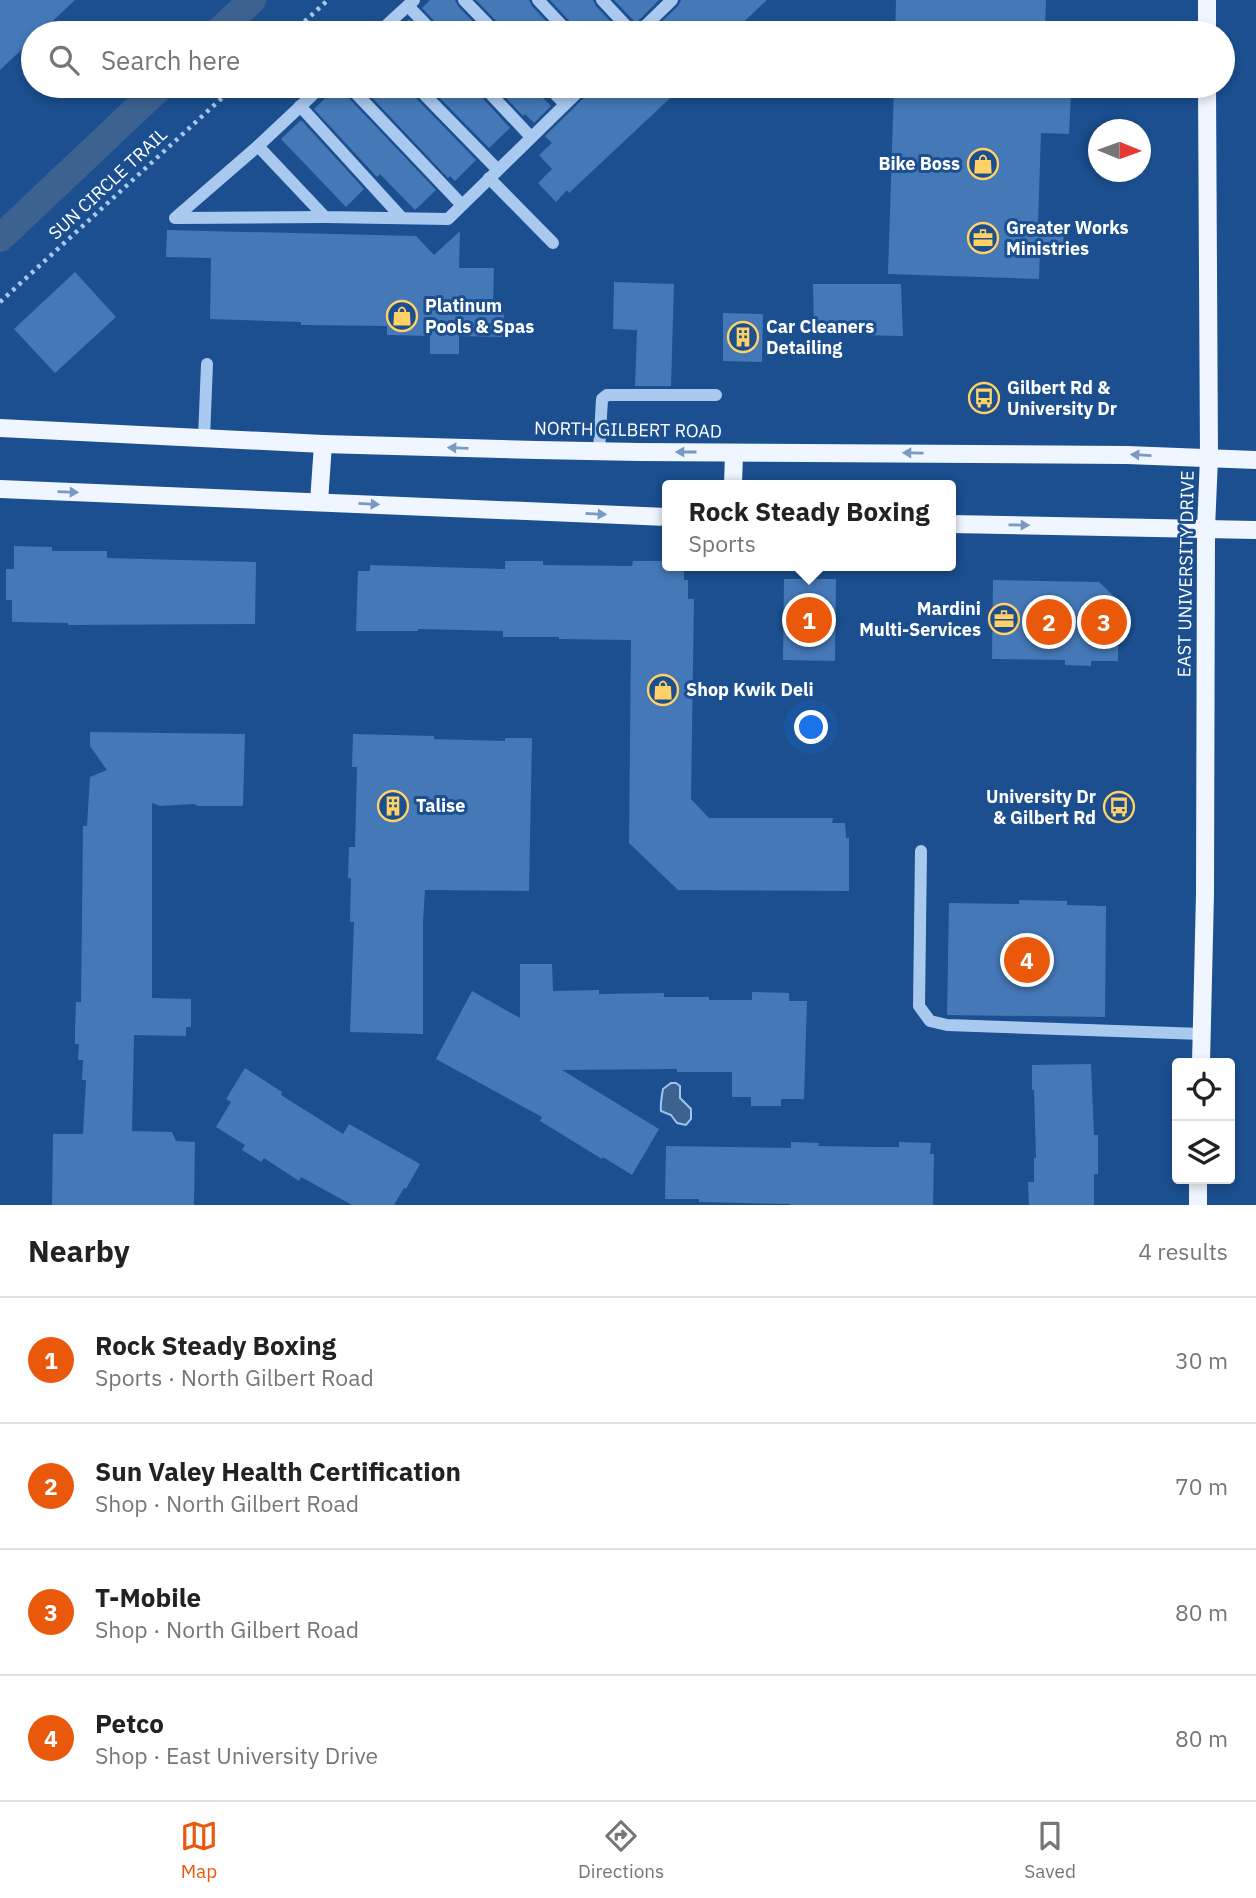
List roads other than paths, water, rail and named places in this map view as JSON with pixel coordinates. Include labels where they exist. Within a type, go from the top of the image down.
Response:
[{"type":"main road","points":[[1207,0],[1207,21]]},
{"type":"main road","name":"EAST UNIVERSITY DRIVE","points":[[1201,1058],[1209,458],[1207,98]]},
{"type":"main road","name":"NORTH GILBERT ROAD","points":[[0,428],[323,444],[734,453],[1114,455],[1256,460]]},
{"type":"main road","points":[[319,502],[323,444]]},
{"type":"main road","points":[[733,480],[734,453]]},
{"type":"main road","points":[[0,489],[662,517]]},
{"type":"main road","points":[[956,524],[1256,530]]},
{"type":"main road","points":[[1198,1184],[1198,1205]]},
{"type":"lane","points":[[464,0],[484,21]]},
{"type":"lane","points":[[538,0],[558,21]]},
{"type":"lane","points":[[602,0],[624,21]]},
{"type":"lane","points":[[649,21],[670,1]]},
{"type":"lane","points":[[391,21],[411,3],[425,21]]},
{"type":"lane","points":[[309,98],[175,218],[325,216],[448,219],[571,98]]},
{"type":"lane","points":[[360,98],[462,205]]},
{"type":"lane","points":[[427,98],[553,243]]},
{"type":"lane","points":[[494,98],[531,137]]},
{"type":"lane","points":[[559,98],[565,104]]},
{"type":"lane","points":[[300,106],[402,218]]},
{"type":"lane","points":[[258,146],[325,216]]},
{"type":"lane","points":[[204,438],[207,365]]},
{"type":"lane","points":[[599,451],[602,399],[607,395],[716,395]]},
{"type":"lane","points":[[920,851],[919,1006],[930,1021],[947,1025],[1202,1034]]},
{"type":"water","points":[[671,1083],[680,1086],[680,1098],[691,1109],[691,1119],[686,1125],[677,1123],[671,1115],[661,1111],[663,1089]]},
{"type":"waterway","points":[[230,21],[252,0]]},
{"type":"waterway","points":[[0,238],[148,98]]},
{"type":"place","name":"Bike Boss","points":[[983,164]]},
{"type":"place","name":"Greater Works Ministries","points":[[983,238]]},
{"type":"place","name":"Platinum Pools & Spas","points":[[402,316]]},
{"type":"place","name":"Car Cleaners Detailing","points":[[743,337]]},
{"type":"place","name":"Gilbert Rd & University Dr","points":[[984,398]]},
{"type":"place","name":"Mardini Multi-Services","points":[[1004,619]]},
{"type":"place","name":"Rock Steady Boxing","points":[[809,620]]},
{"type":"place","name":"Sun Valey Health Certification","points":[[1049,622]]},
{"type":"place","name":"T-Mobile","points":[[1104,622]]},
{"type":"place","name":"Shop Kwik Deli","points":[[663,690]]},
{"type":"place","name":"Talise","points":[[393,806]]},
{"type":"place","name":"University Dr & Gilbert Rd","points":[[1119,807]]},
{"type":"place","name":"Petco","points":[[1027,960]]}]
